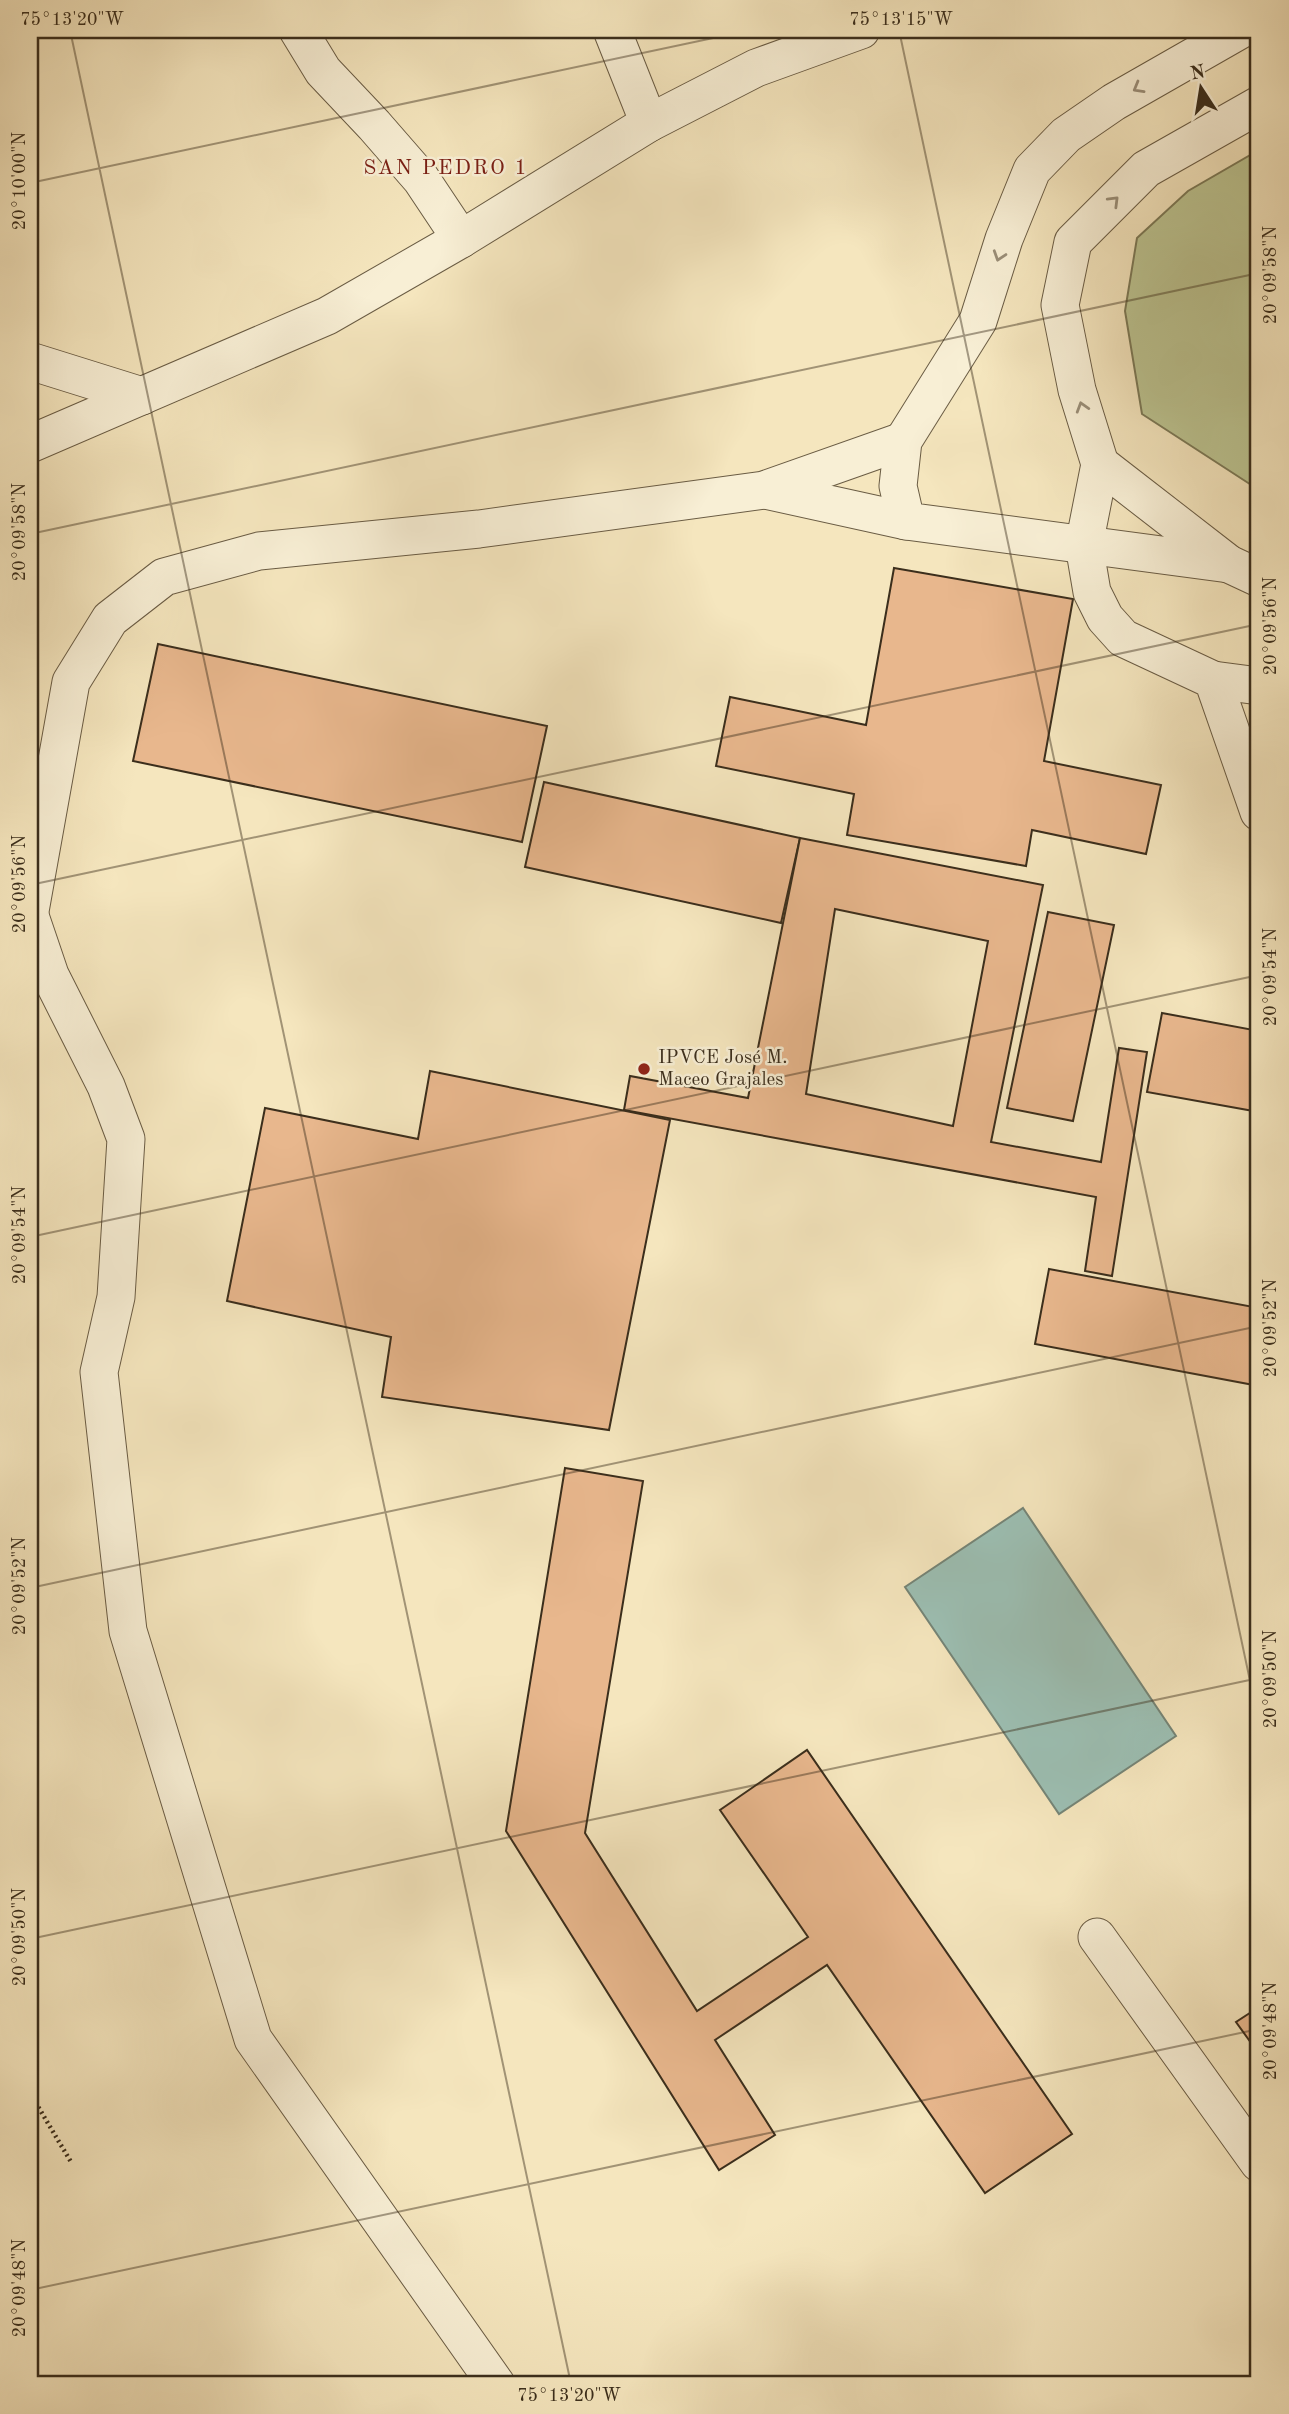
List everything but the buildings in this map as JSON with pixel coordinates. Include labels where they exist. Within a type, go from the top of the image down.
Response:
[{"type":"street","points":[[298,30],[323,71],[421,179],[461,239]]},
{"type":"street","points":[[612,30],[649,123]]},
{"type":"street","points":[[30,444],[327,316],[461,239],[649,123],[756,68],[861,30]]},
{"type":"street","points":[[906,521],[898,486],[903,441],[978,321],[1004,239],[1032,170],[1066,135],[1114,102],[1240,30]]},
{"type":"street","points":[[1259,105],[1146,169],[1073,242],[1060,305],[1077,390],[1100,464],[1084,545],[1093,592],[1105,618],[1122,638],[1213,680],[1259,686]]},
{"type":"street","points":[[30,360],[142,396]]},
{"type":"street","points":[[496,2384],[253,2039],[128,1631],[99,1372],[116,1297],[126,1139],[106,1086],[50,975],[30,914],[71,682],[110,619],[163,577],[260,551],[479,529],[764,489],[903,441]]},
{"type":"street","points":[[1100,464],[1244,571]]},
{"type":"street","points":[[764,489],[906,521],[1084,545],[1244,571]]},
{"type":"street","points":[[1213,680],[1256,792]]},
{"type":"street","points":[[1097,1937],[1259,2163]]},
{"type":"path","points":[[30,2094],[71,2162]]},
{"type":"green space","points":[[1259,150],[1259,490],[1142,414],[1125,311],[1137,238],[1188,191]]},
{"type":"water","points":[[1023,1508],[1176,1736],[1059,1814],[905,1587]]},
{"type":"place","name":"IPVCE José M. Maceo Grajales","points":[[644,1069]]},
{"type":"district","name":"SAN PEDRO 1","points":[[446,168]]}]
